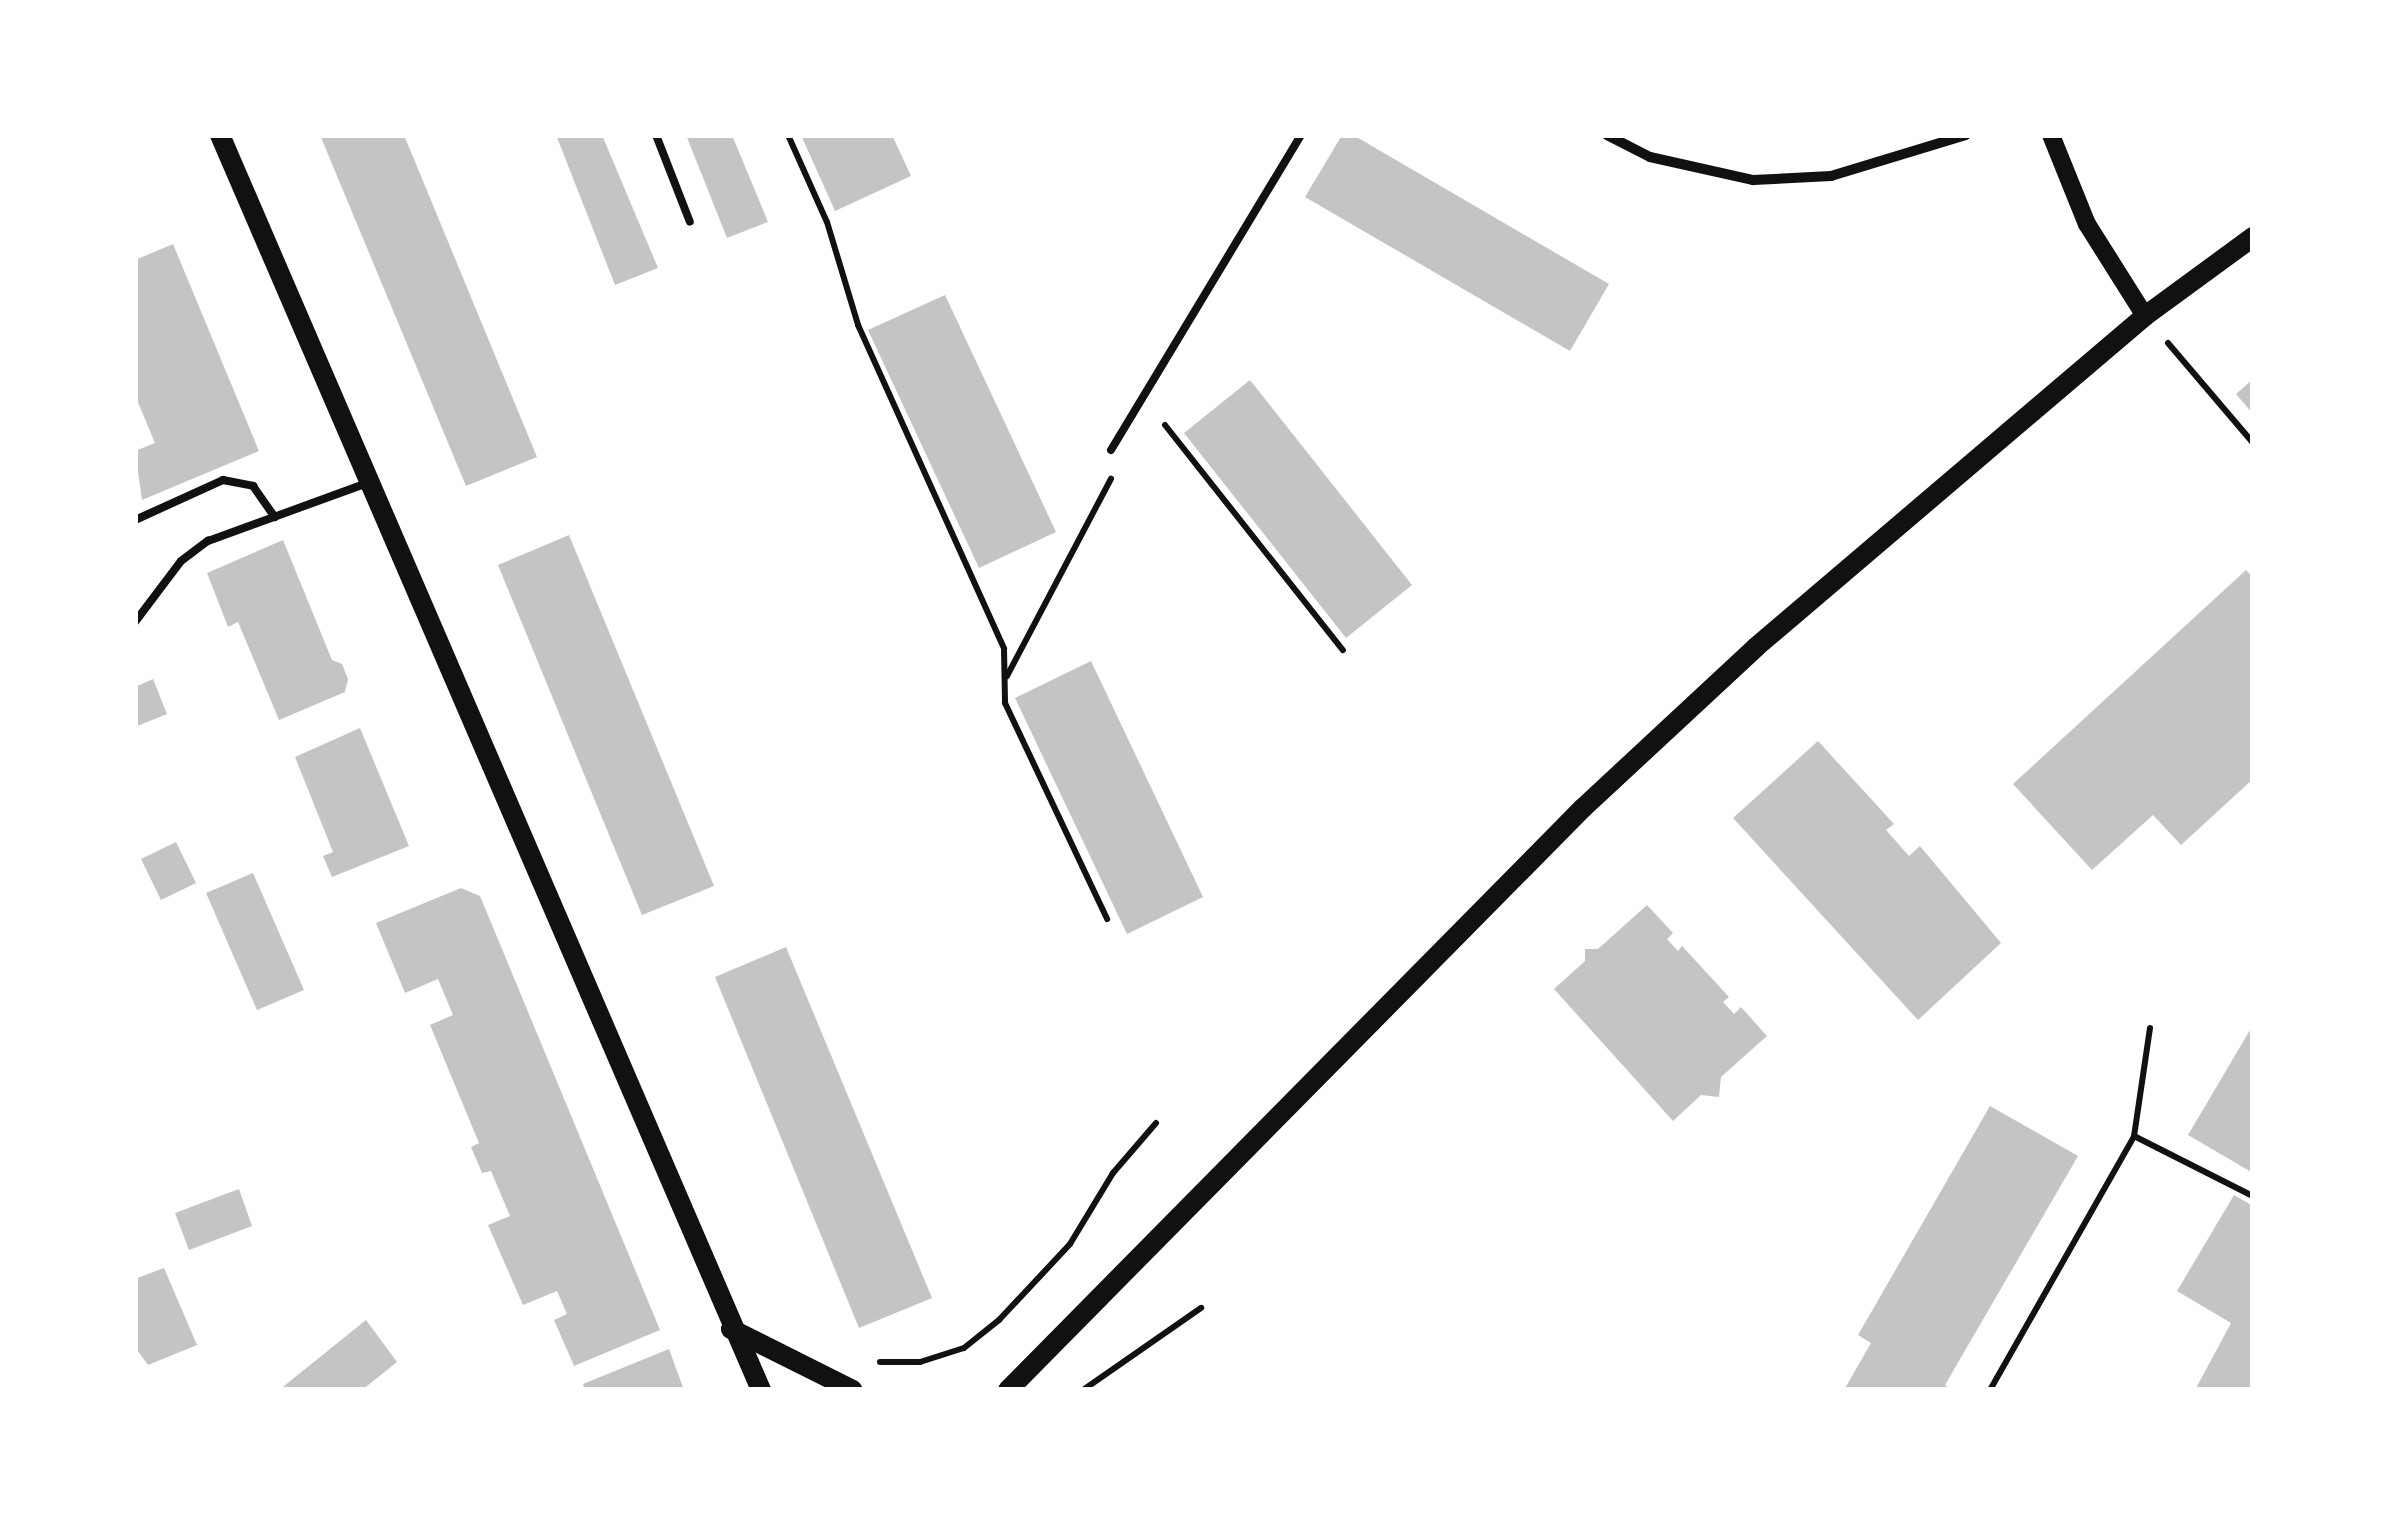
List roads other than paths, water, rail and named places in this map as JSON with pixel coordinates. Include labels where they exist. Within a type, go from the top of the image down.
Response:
[{"type":"main road","points":[[220,135],[365,484],[731,1329],[761,1390]]},
{"type":"main road","points":[[1005,1389],[1583,808],[1786,621],[2145,316],[2253,236]]},
{"type":"main road","points":[[731,1329],[853,1390]]},
{"type":"street","points":[[1607,135],[1650,156],[1753,180],[1830,176],[1966,135]]},
{"type":"street","points":[[2051,135],[2086,224],[2145,316]]},
{"type":"lane","points":[[656,135],[690,222]]},
{"type":"lane","points":[[1111,450],[1301,135]]},
{"type":"lane","points":[[135,520],[224,480],[253,486],[275,517]]},
{"type":"lane","points":[[135,622],[181,561],[208,541],[365,484]]}]
